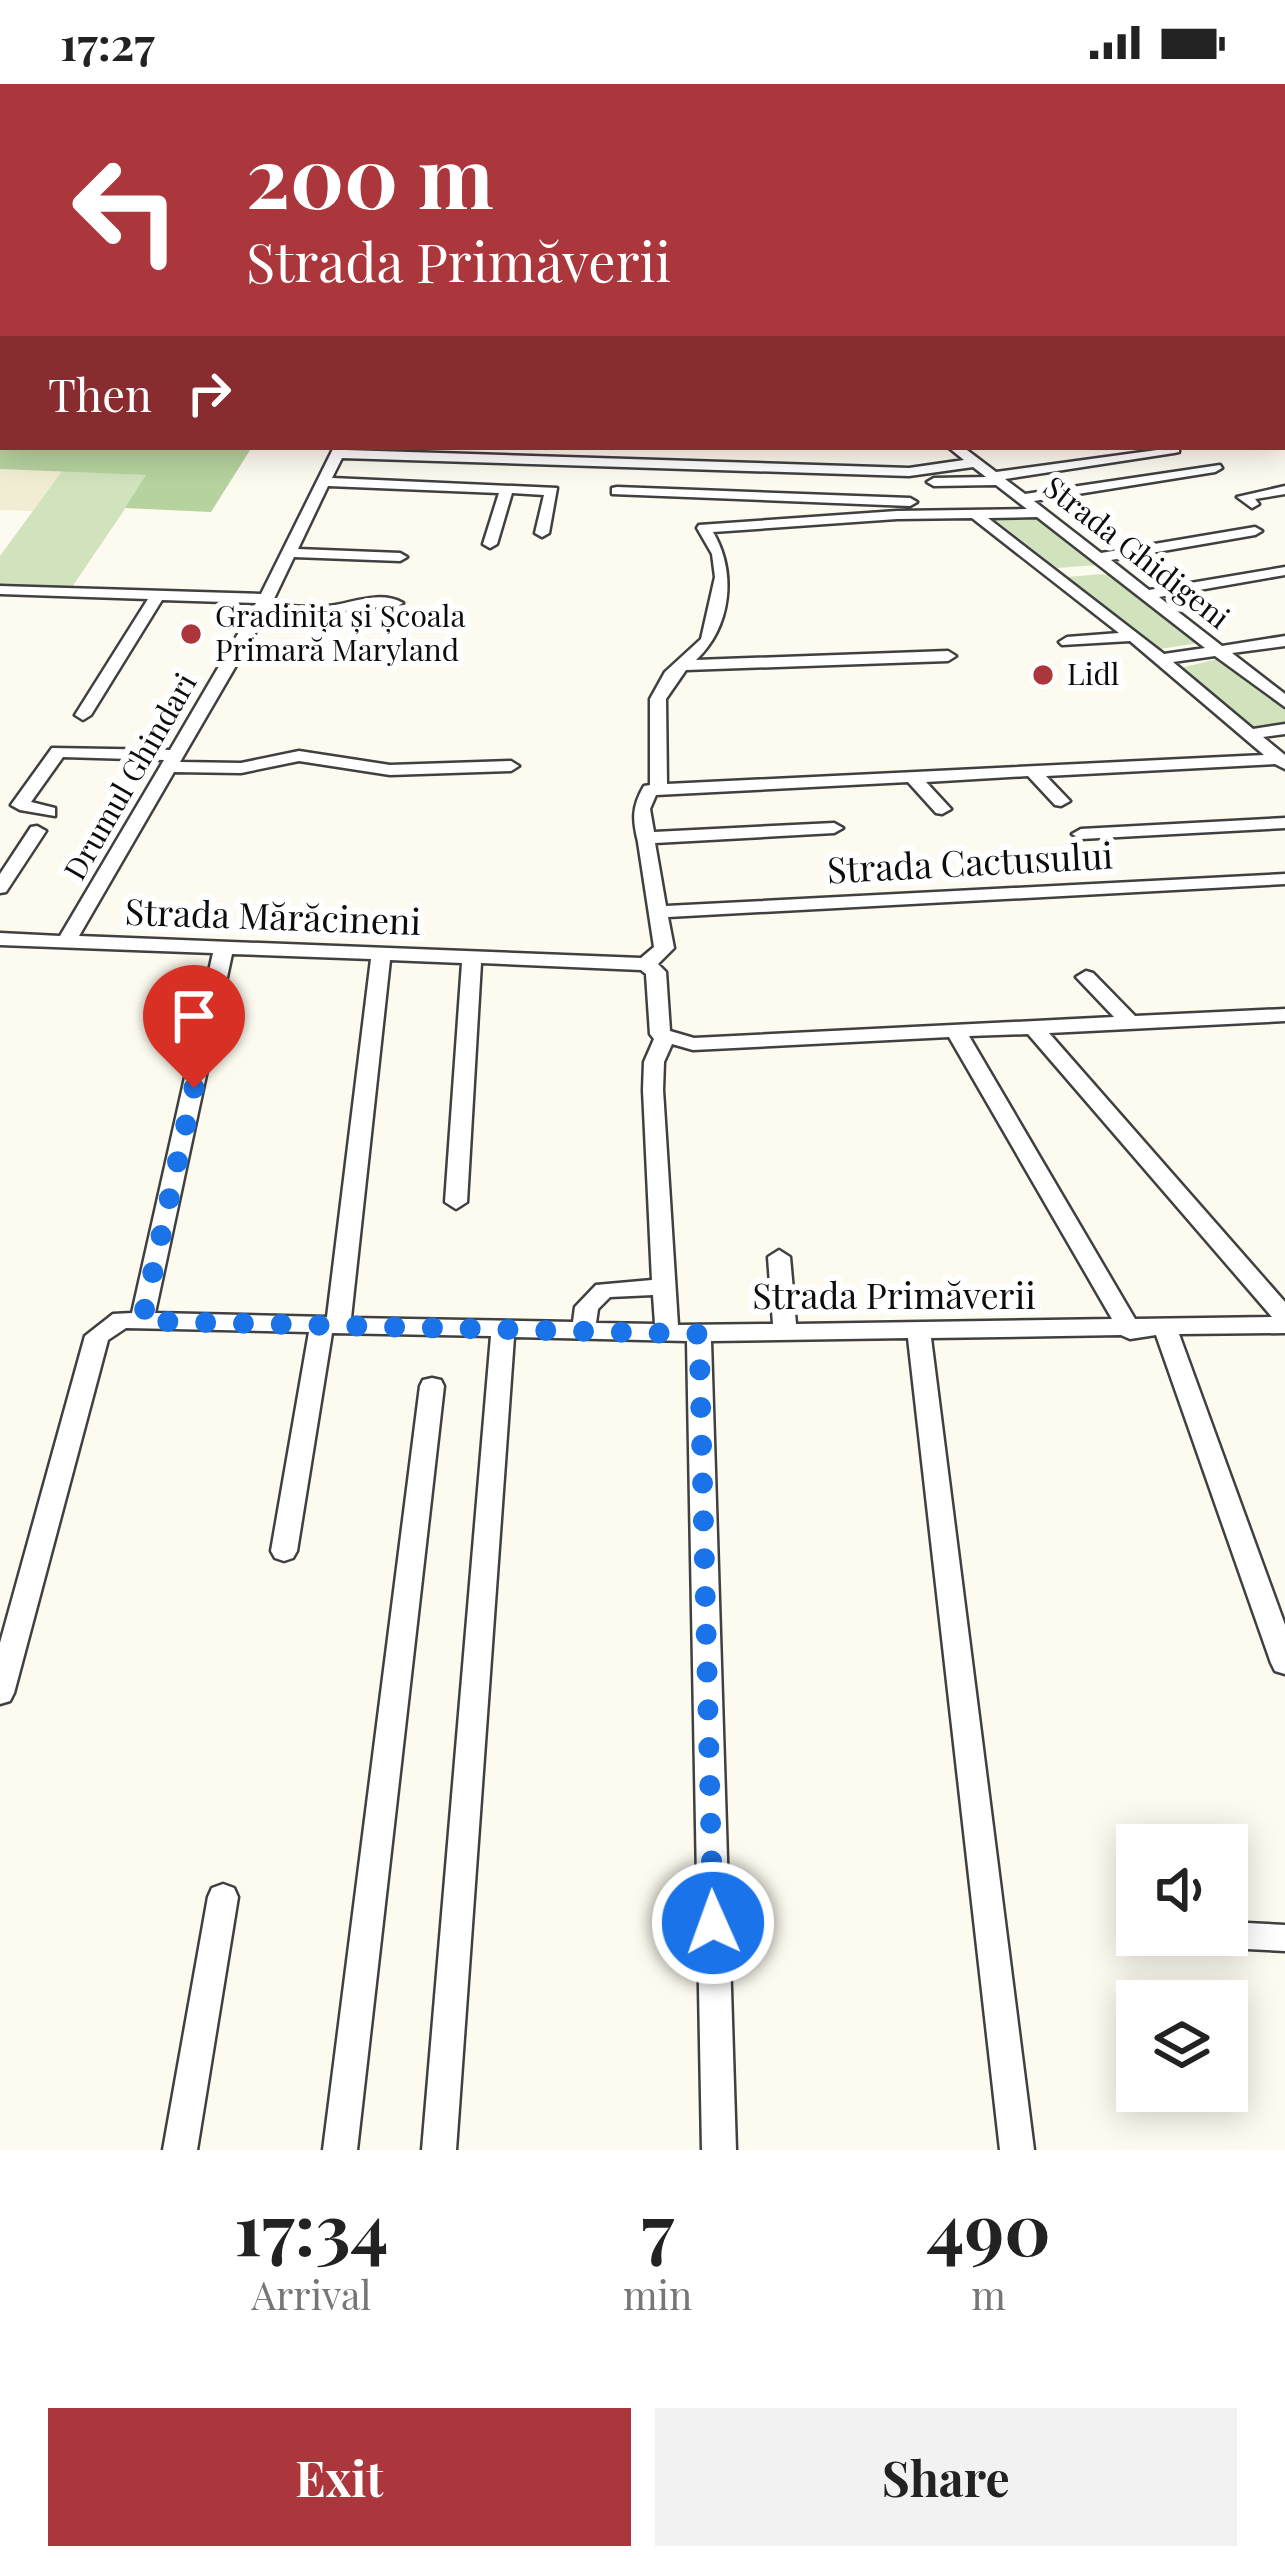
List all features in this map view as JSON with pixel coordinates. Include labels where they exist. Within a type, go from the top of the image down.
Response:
[{"type":"street","name":"Strada Ghidigeni","points":[[961,450],[1283,698]]},
{"type":"street","points":[[825,480],[996,479],[1168,450]]},
{"type":"street","points":[[339,451],[909,472],[975,463]]},
{"type":"street","name":"Drumul Ghindari","points":[[65,942],[263,604],[339,451]]},
{"type":"street","points":[[1022,499],[1215,468]]},
{"type":"street","points":[[324,482],[552,491],[542,533]]},
{"type":"street","points":[[490,544],[507,489]]},
{"type":"street","points":[[1252,504],[1243,498],[1285,490]]},
{"type":"street","points":[[617,491],[1038,512]]},
{"type":"street","points":[[667,1333],[653,1090],[654,1062],[664,1039],[656,972],[646,964],[664,948],[644,838],[658,699],[670,675],[711,633],[722,577],[719,554],[704,529],[1038,512]]},
{"type":"street","points":[[857,527],[921,523],[919,516]]},
{"type":"street","points":[[977,516],[1162,659],[1282,762]]},
{"type":"street","points":[[1098,558],[1255,531]]},
{"type":"street","points":[[290,553],[400,557]]},
{"type":"street","points":[[1146,595],[1285,571]]},
{"type":"street","points":[[0,590],[158,596],[333,611],[354,603],[396,603]]},
{"type":"street","points":[[83,715],[158,596]]},
{"type":"street","points":[[1066,642],[1133,636]]},
{"type":"street","points":[[1162,659],[1285,641]]},
{"type":"street","points":[[683,664],[948,656]]},
{"type":"street","points":[[1250,734],[1285,729]]},
{"type":"street","points":[[49,812],[20,805],[58,752],[241,768],[299,756],[390,770],[512,766]]},
{"type":"street","points":[[652,791],[1282,762]]},
{"type":"street","name":"Strada Cactusului","points":[[1032,771],[1061,801]]},
{"type":"street","name":"Strada Cactusului","points":[[911,776],[942,809]]},
{"type":"street","points":[[1082,834],[1285,823]]},
{"type":"street","points":[[644,838],[834,828]]},
{"type":"street","points":[[0,889],[38,831]]},
{"type":"street","name":"Strada Cactusului","points":[[658,912],[1285,879]]},
{"type":"street","name":"Strada Mărăcineni","points":[[0,939],[646,964]]},
{"type":"street","points":[[0,1693],[97,1336],[121,1320],[142,1321],[224,948]]},
{"type":"street","points":[[284,1551],[330,1326],[381,954]]},
{"type":"street","name":"Strada Mărăcineni","points":[[456,1202],[472,958]]},
{"type":"street","points":[[1086,977],[1129,1022]]},
{"type":"street","points":[[664,1039],[693,1044],[1285,1015]]},
{"type":"street","points":[[1033,1027],[1285,1321]]},
{"type":"street","points":[[956,1032],[1130,1331]]},
{"type":"street","points":[[779,1257],[784,1333]]},
{"type":"street","points":[[583,1331],[587,1307],[604,1290],[664,1287]]},
{"type":"street","name":"Strada Primăverii","points":[[142,1321],[699,1334],[1130,1331],[1285,1321]]},
{"type":"street","points":[[439,2150],[503,1330]]},
{"type":"street","points":[[1166,1330],[1285,1663]]},
{"type":"street","points":[[919,1332],[1017,2150]]},
{"type":"street","points":[[699,1334],[719,2150]]},
{"type":"street","points":[[340,2150],[432,1386]]},
{"type":"street","points":[[180,2150],[223,1897]]},
{"type":"street","points":[[1248,1936],[1285,1938]]},
{"type":"shaded area","points":[[0,469],[62,471],[33,511],[0,510]]},
{"type":"green space","points":[[0,450],[250,450],[211,512],[125,508],[146,475],[0,469]]},
{"type":"green space","points":[[62,471],[148,475],[72,587],[0,585],[0,556]]},
{"type":"green space","points":[[993,518],[1041,519],[1098,565],[1057,568]]},
{"type":"green space","points":[[1068,577],[1115,577],[1199,643],[1160,649]]},
{"type":"green space","points":[[1218,659],[1285,708],[1285,725],[1256,729],[1180,668]]},
{"type":"place","name":"Gradinița și Școala Primară Maryland","points":[[191,634]]},
{"type":"place","name":"Lidl","points":[[1043,675]]},
{"type":"route","points":[[194,1088],[142,1321],[699,1334],[713,1923]]}]
